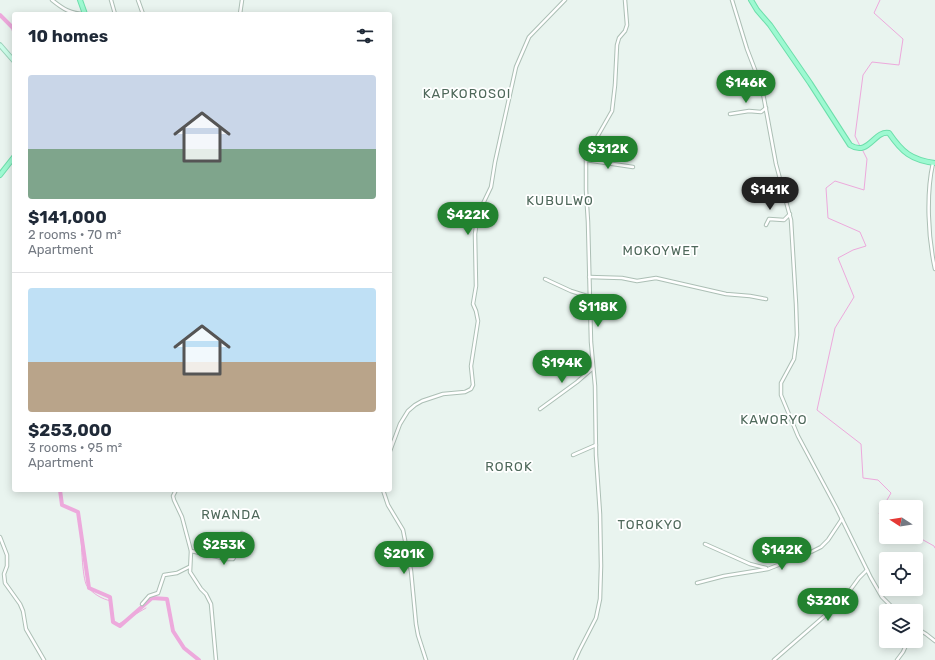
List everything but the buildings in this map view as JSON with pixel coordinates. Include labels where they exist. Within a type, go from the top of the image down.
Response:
[{"type":"main road","points":[[80,0],[84,12]]},
{"type":"main road","points":[[751,0],[810,83],[850,145],[858,148],[864,148],[883,133],[889,132],[897,145],[913,158],[934,163]]},
{"type":"main road","points":[[0,45],[12,59]]},
{"type":"main road","points":[[0,175],[12,160]]},
{"type":"street","points":[[52,0],[71,12]]},
{"type":"street","points":[[111,0],[114,12]]},
{"type":"street","points":[[138,0],[141,12]]},
{"type":"street","points":[[240,12],[242,0]]},
{"type":"street","points":[[392,445],[400,424],[408,411],[415,405],[443,394],[469,391],[473,385],[471,366],[478,321],[473,304],[476,286],[475,234],[477,220],[479,212],[492,187],[495,162],[516,67],[532,34],[565,0]]},
{"type":"street","points":[[575,660],[594,625],[600,599],[600,514],[596,445],[595,386],[591,342],[586,160],[592,146],[612,111],[619,38],[625,31],[627,25],[625,0]]},
{"type":"street","points":[[732,0],[747,49],[762,88],[776,164],[790,214],[797,335],[794,359],[781,383],[781,395],[798,436],[867,570],[877,589],[890,604]]},
{"type":"street","points":[[730,114],[749,111],[761,112],[766,107]]},
{"type":"street","points":[[586,160],[633,167]]},
{"type":"street","points":[[934,163],[930,178],[929,200],[932,254],[935,269]]},
{"type":"street","points":[[766,225],[769,219],[784,220],[790,214]]},
{"type":"street","points":[[589,277],[622,278],[637,281],[656,278],[726,294],[766,299]]},
{"type":"street","points":[[545,279],[571,291],[590,297]]},
{"type":"street","points":[[540,409],[577,382],[593,368]]},
{"type":"street","points":[[573,455],[596,445]]},
{"type":"street","points":[[175,492],[174,500],[182,517],[191,551],[189,567],[192,576],[200,589],[206,594],[211,604],[216,660]]},
{"type":"street","points":[[384,492],[388,505],[403,530],[411,571],[417,630],[426,660]]},
{"type":"street","points":[[697,583],[724,576],[768,569],[811,552],[821,547],[828,540],[842,519]]},
{"type":"street","points":[[191,551],[233,559],[242,533],[251,540]]},
{"type":"street","points":[[0,538],[8,555],[7,566],[4,574],[5,583],[20,604],[23,611],[26,629],[44,660]]},
{"type":"street","points":[[705,544],[750,564],[768,569]]},
{"type":"street","points":[[142,604],[149,596],[158,593],[164,576],[177,573],[189,567]]},
{"type":"street","points":[[774,660],[843,600],[859,578],[867,570]]},
{"type":"street","points":[[923,632],[935,641]]},
{"type":"street","points":[[897,660],[905,648]]},
{"type":"waterway","points":[[860,146],[855,136],[863,75],[872,62],[899,65],[903,39],[874,13],[880,0]]},
{"type":"waterway","points":[[0,15],[12,27]]},
{"type":"waterway","points":[[862,149],[867,159],[864,190],[835,181],[826,188],[828,218],[860,232],[866,246],[853,250],[838,258],[854,297],[835,328],[817,410],[861,444],[863,478],[878,480],[891,493],[887,500]]},
{"type":"waterway","points":[[60,492],[62,505],[78,512],[89,588],[110,597],[113,622],[120,626],[152,598],[167,599],[173,631],[184,648],[199,660]]},
{"type":"waterway","points":[[81,526],[82,558],[85,582],[89,589],[95,594],[111,601],[114,621],[117,625],[146,608]]},
{"type":"waterway","points":[[923,540],[935,548]]},
{"type":"district","name":"KAPKOROSOI","points":[[467,93]]},
{"type":"district","name":"KUBULWO","points":[[560,200]]},
{"type":"district","name":"MOKOYWET","points":[[661,250]]},
{"type":"district","name":"KAWORYO","points":[[774,419]]},
{"type":"district","name":"ROROK","points":[[509,466]]},
{"type":"district","name":"RWANDA","points":[[231,514]]},
{"type":"district","name":"TOROKYO","points":[[650,524]]}]
